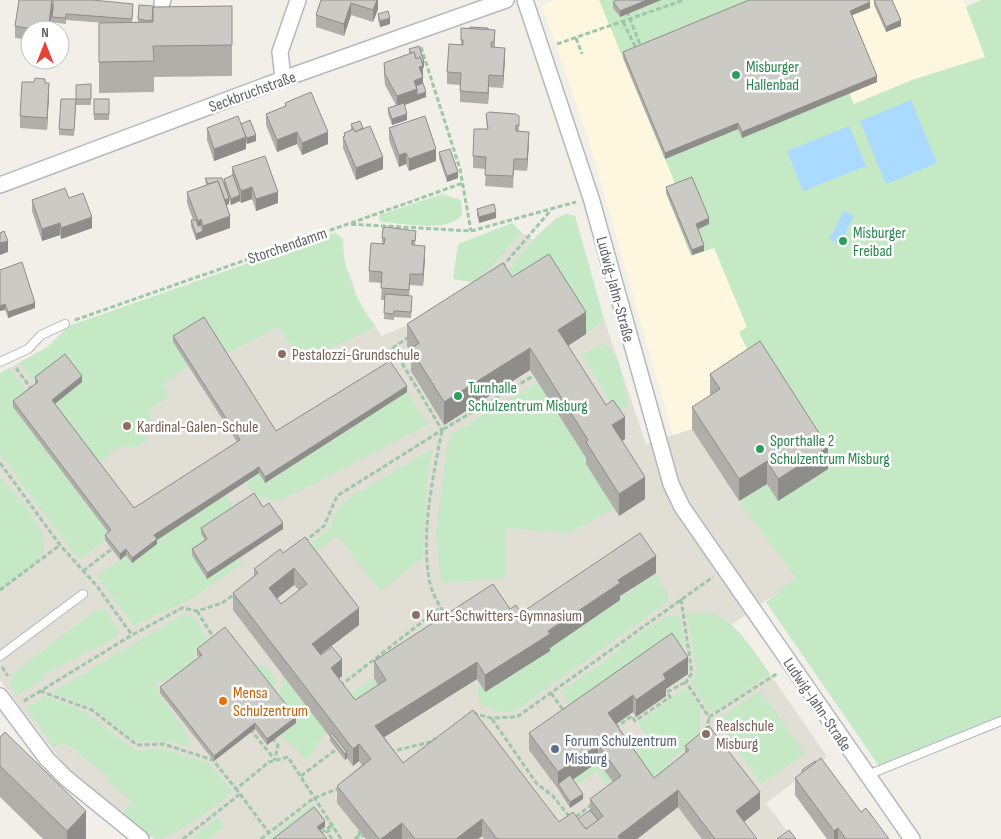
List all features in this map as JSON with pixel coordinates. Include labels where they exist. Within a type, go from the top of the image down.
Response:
[{"type":"street","points":[[283,79],[280,52],[298,0]]},
{"type":"street","name":"Seckbruchstraße","points":[[0,185],[283,79],[506,0]]},
{"type":"street","name":"Ludwig-Jahn-Straße","points":[[525,0],[591,198],[671,484],[682,507],[912,839]]},
{"type":"street","points":[[0,696],[47,759],[66,778],[141,839]]},
{"type":"lane","points":[[0,362],[28,349],[41,335],[65,324]]},
{"type":"lane","points":[[0,656],[83,594]]},
{"type":"lane","points":[[868,777],[875,772],[1001,721]]},
{"type":"path","points":[[542,49],[684,0]]},
{"type":"path","points":[[623,22],[632,45],[643,55],[625,6]]},
{"type":"path","points":[[416,33],[462,183],[470,232]]},
{"type":"path","points":[[576,38],[582,54]]},
{"type":"path","points":[[348,224],[462,183]]},
{"type":"path","name":"Storchendamm","points":[[65,324],[348,224],[470,232],[591,198]]},
{"type":"path","points":[[499,270],[550,210]]},
{"type":"path","points":[[417,332],[393,348],[442,430],[431,483],[428,533],[429,581],[440,608],[449,620]]},
{"type":"path","points":[[9,359],[33,391]]},
{"type":"path","points":[[302,543],[324,526],[337,496],[442,430],[534,376]]},
{"type":"path","points":[[0,463],[60,545],[83,571],[132,635]]},
{"type":"path","points":[[0,590],[60,545]]},
{"type":"path","points":[[83,571],[118,545]]},
{"type":"path","points":[[468,716],[473,713],[491,718],[517,718],[726,568]]},
{"type":"path","points":[[19,704],[132,635],[182,608],[197,611],[222,603],[243,588]]},
{"type":"path","points":[[611,728],[613,730],[633,716],[636,721],[670,697],[667,692],[692,673],[681,599]]},
{"type":"path","points":[[334,683],[337,688],[440,608]]},
{"type":"path","points":[[197,611],[215,639],[208,644]]},
{"type":"path","points":[[685,654],[690,662],[683,664],[691,666]]},
{"type":"path","points":[[0,665],[8,676]]},
{"type":"path","points":[[709,717],[772,677]]},
{"type":"path","points":[[682,682],[709,717],[707,738]]},
{"type":"path","points":[[40,691],[92,710],[137,745],[163,744],[214,759],[269,833]]},
{"type":"path","points":[[551,693],[566,715]]},
{"type":"path","points":[[491,718],[537,784],[554,796],[572,820],[598,800]]},
{"type":"path","points":[[244,735],[251,730],[275,760]]},
{"type":"path","points":[[384,754],[430,742],[440,735]]},
{"type":"path","points":[[271,737],[278,745],[275,760]]},
{"type":"path","points":[[301,776],[338,747]]},
{"type":"path","points":[[236,789],[275,760],[288,757],[341,839]]},
{"type":"path","points":[[261,839],[314,798],[346,785]]},
{"type":"path","points":[[183,839],[189,837],[240,794]]},
{"type":"path","points":[[326,839],[320,834],[332,826]]},
{"type":"path","points":[[332,826],[327,832],[332,839]]},
{"type":"path","points":[[354,839],[367,826]]},
{"type":"shaded area","points":[[555,0],[963,0],[966,7],[981,0],[1001,0],[1001,415],[692,429],[673,436],[588,138],[542,5]]},
{"type":"shaded area","points":[[566,214],[575,216],[603,316],[646,444],[692,429],[720,412],[828,469],[739,501],[797,579],[731,625],[754,651],[826,755],[826,758],[766,803],[793,839],[155,839],[66,767],[0,680],[0,373],[46,348],[69,326],[335,233],[343,239],[344,266],[350,274],[359,304],[382,336],[433,314],[476,283],[522,233],[534,240],[556,218]]},
{"type":"green space","points":[[599,0],[867,0],[870,8],[833,23],[821,24],[854,104],[912,80],[985,57],[966,7],[981,0],[1001,0],[1001,717],[879,766],[766,602],[796,578],[739,501],[767,484],[778,501],[755,366],[739,332],[747,327],[714,248],[691,256],[666,193],[677,188]]},
{"type":"green space","points":[[442,194],[461,200],[462,215],[456,221],[447,224],[425,226],[382,222],[379,220],[380,215]]},
{"type":"green space","points":[[566,214],[575,216],[603,316],[603,321],[586,334],[501,278],[539,234]]},
{"type":"green space","points":[[512,223],[522,233],[476,283],[453,279],[458,244]]},
{"type":"green space","points":[[335,233],[343,239],[345,263],[352,286],[376,327],[313,356],[299,356],[278,327],[224,355],[174,342],[189,366],[163,384],[169,395],[150,410],[151,426],[147,439],[137,447],[121,445],[97,465],[52,406],[82,382],[66,360],[35,383],[19,363],[46,348],[69,326]]},
{"type":"green space","points":[[602,344],[608,346],[613,352],[623,380],[628,406],[617,413],[582,355]]},
{"type":"green space","points":[[10,368],[29,394],[13,407],[111,536],[79,560],[0,454],[0,373]]},
{"type":"green space","points":[[538,382],[614,508],[570,533],[505,528],[505,578],[441,583],[436,533],[450,435]]},
{"type":"green space","points":[[407,392],[428,425],[284,499],[272,500],[262,498],[253,492],[245,482],[259,473],[266,483]]},
{"type":"green space","points":[[433,448],[427,483],[423,558],[380,591],[337,535],[308,557],[286,562],[332,527],[334,515],[347,499]]},
{"type":"green space","points":[[0,476],[32,515],[43,538],[44,548],[36,561],[0,588]]},
{"type":"green space","points":[[225,495],[236,511],[201,534],[207,544],[207,578],[240,557],[243,563],[192,598],[134,626],[97,577],[126,555],[132,563],[154,541]]},
{"type":"green space","points":[[656,573],[668,595],[668,602],[515,711],[505,712],[496,710],[479,702],[477,679],[486,692],[549,651],[548,648],[585,625],[584,623]]},
{"type":"green space","points":[[105,609],[119,631],[115,638],[43,675],[44,679],[16,696],[9,684],[13,678],[11,675],[96,610]]},
{"type":"green space","points":[[713,613],[723,618],[746,640],[770,674],[711,713],[691,684],[696,672],[687,614]]},
{"type":"green space","points":[[184,614],[194,618],[209,641],[193,654],[198,660],[177,677],[155,683],[163,699],[188,735],[192,743],[189,746],[163,741],[134,741],[94,708],[52,692]]},
{"type":"green space","points":[[680,615],[685,645],[579,717],[561,692],[617,652],[622,645],[667,616]]},
{"type":"green space","points":[[246,659],[251,659],[256,665],[266,666],[276,682],[273,694]]},
{"type":"green space","points":[[283,675],[326,731],[308,760],[280,735],[298,721],[279,697]]},
{"type":"green space","points":[[374,678],[385,697],[355,717],[341,699]]},
{"type":"green space","points":[[686,688],[700,707],[700,737],[671,759],[682,773],[654,795],[626,754],[649,739],[638,723]]},
{"type":"green space","points":[[760,690],[805,754],[761,784],[717,720]]},
{"type":"green space","points":[[45,696],[82,710],[137,751],[162,748],[209,763],[233,792],[185,827],[164,837],[156,839],[152,837],[122,814],[132,801],[110,783],[107,776],[66,743],[54,747],[26,708]]},
{"type":"green space","points":[[598,762],[621,793],[615,797],[596,771],[574,787],[571,781]]},
{"type":"green space","points":[[313,804],[321,813],[317,817],[281,839],[268,839]]},
{"type":"green space","points":[[218,818],[225,827],[208,839],[196,839],[194,836]]},
{"type":"water","points":[[911,100],[937,163],[886,184],[860,121]]},
{"type":"water","points":[[849,126],[866,166],[803,191],[787,151]]},
{"type":"water","points":[[844,211],[854,216],[840,244],[829,239]]},
{"type":"building","points":[[19,0],[52,0],[49,20],[20,20],[20,27],[15,26]]},
{"type":"building","points":[[53,0],[93,0],[133,4],[132,19],[66,14],[66,18],[52,17]]},
{"type":"building","points":[[321,0],[377,0],[373,10],[351,3],[344,24],[316,15]]},
{"type":"building","points":[[617,0],[647,0],[620,11],[613,2]]},
{"type":"building","name":"Misburger Hallenbad","points":[[749,0],[869,0],[870,2],[850,11],[877,76],[742,132],[738,123],[665,153],[623,52]]},
{"type":"building","points":[[874,0],[892,0],[901,20],[886,27]]},
{"type":"building","points":[[139,5],[153,6],[152,21],[138,19]]},
{"type":"building","points":[[232,6],[232,45],[153,46],[154,61],[99,62],[99,23],[153,22],[153,7]]},
{"type":"building","points":[[388,11],[390,18],[380,21],[378,14]]},
{"type":"building","points":[[470,27],[488,28],[488,30],[470,29]]},
{"type":"building","points":[[461,28],[495,30],[494,42],[491,42],[491,47],[505,48],[503,76],[489,75],[488,93],[460,91],[461,73],[447,72],[449,44],[463,45]]},
{"type":"building","points":[[419,46],[424,62],[422,62],[420,57],[416,59],[414,52],[411,53],[409,49]]},
{"type":"building","points":[[414,52],[416,59],[420,57],[423,66],[419,67],[423,77],[414,81],[417,89],[397,96],[385,74],[384,63]]},
{"type":"building","points":[[35,78],[45,79],[45,83],[49,83],[47,118],[20,116],[22,82],[34,82]]},
{"type":"building","points":[[423,83],[426,92],[417,95],[416,86]]},
{"type":"building","points":[[91,84],[91,99],[76,99],[76,85]]},
{"type":"building","points":[[311,92],[328,132],[302,143],[297,132],[277,140],[266,114],[286,106],[285,103]]},
{"type":"building","points":[[61,99],[76,99],[74,130],[59,129]]},
{"type":"building","points":[[94,99],[109,99],[109,114],[94,114]]},
{"type":"building","points":[[404,103],[407,114],[392,119],[388,108]]},
{"type":"building","points":[[489,112],[516,114],[519,116],[519,126],[516,125],[516,131],[529,132],[527,159],[514,159],[513,176],[485,175],[486,157],[473,156],[474,129],[488,129],[486,114]]},
{"type":"building","points":[[238,116],[246,137],[214,149],[207,128]]},
{"type":"building","points":[[425,116],[436,149],[409,159],[406,153],[399,155],[389,128]]},
{"type":"building","points":[[250,120],[256,135],[247,138],[241,124]]},
{"type":"building","points":[[360,121],[363,128],[355,132],[351,124]]},
{"type":"building","points":[[370,126],[383,157],[356,168],[343,137],[345,136],[344,133],[354,129],[355,132]]},
{"type":"building","points":[[450,149],[458,172],[447,176],[439,152]]},
{"type":"building","points":[[265,156],[278,192],[256,199],[252,187],[241,191],[232,167]]},
{"type":"building","points":[[233,175],[240,195],[231,199],[224,179]]},
{"type":"building","points":[[692,177],[709,218],[696,224],[704,245],[692,250],[666,187]]},
{"type":"building","points":[[205,178],[222,178],[229,198],[225,200],[218,181],[208,184]]},
{"type":"building","points":[[218,181],[230,216],[203,226],[201,219],[198,221],[187,192]]},
{"type":"building","points":[[65,188],[69,198],[83,193],[92,217],[61,228],[60,223],[42,229],[32,200]]},
{"type":"building","points":[[494,204],[496,212],[479,217],[477,209]]},
{"type":"building","points":[[191,220],[196,220],[198,226],[201,225],[203,231],[196,234]]},
{"type":"building","points":[[383,228],[416,231],[415,241],[412,240],[412,245],[425,246],[423,274],[410,274],[409,290],[381,288],[382,272],[369,271],[371,243],[384,244],[385,238],[382,238]]},
{"type":"building","points":[[4,231],[8,241],[0,243],[0,233]]},
{"type":"building","name":"Turnhalle Schulzentrum Misburg","points":[[549,254],[586,312],[558,330],[606,405],[613,400],[625,417],[612,425],[645,477],[619,494],[586,442],[588,440],[530,348],[444,402],[411,349],[419,343],[407,324],[503,263],[512,277]]},
{"type":"building","points":[[22,262],[35,303],[8,312],[5,304],[0,306],[0,270]]},
{"type":"building","points":[[385,294],[412,296],[411,312],[394,311],[394,314],[384,313]]},
{"type":"building","points":[[204,317],[276,431],[390,361],[407,386],[265,477],[259,467],[154,535],[157,539],[132,558],[126,549],[120,554],[105,535],[111,530],[13,401],[38,382],[35,377],[65,354],[82,376],[52,400],[134,508],[240,440],[173,336]]},
{"type":"building","name":"Sporthalle 2 Schulzentrum Misburg","points":[[760,341],[828,447],[778,479],[767,461],[739,479],[692,407],[720,389],[710,374]]},
{"type":"building","points":[[254,493],[263,507],[269,503],[283,523],[207,573],[192,549],[207,539],[201,528]]},
{"type":"building","points":[[640,533],[656,556],[618,580],[620,583],[548,631],[550,634],[485,675],[477,662],[375,726],[403,763],[473,710],[559,822],[573,812],[586,829],[603,816],[590,799],[621,776],[598,745],[558,772],[529,733],[672,633],[688,657],[663,674],[666,679],[636,700],[633,695],[608,713],[654,778],[689,750],[685,746],[709,726],[760,792],[736,811],[757,839],[715,839],[678,790],[618,836],[620,839],[497,839],[482,819],[456,839],[415,839],[402,823],[379,839],[337,786],[371,759],[359,744],[353,749],[233,593],[258,573],[254,569],[280,549],[283,553],[305,537],[359,608],[312,644],[321,655],[332,647],[342,659],[331,668],[355,700],[386,680],[374,661],[493,584],[510,609],[516,605],[521,613]],"holes":[[[294,568],[307,584],[281,604],[269,588]]]},
{"type":"building","points":[[225,627],[296,717],[267,739],[255,723],[214,756],[160,687],[202,655],[197,649]]},
{"type":"building","points":[[5,732],[86,811],[67,831],[0,766],[0,737]]},
{"type":"building","points":[[332,733],[347,752],[345,754],[330,735]]},
{"type":"building","points":[[821,758],[861,812],[866,808],[889,839],[846,839],[838,828],[834,831],[795,778]]},
{"type":"building","points":[[816,762],[803,772],[802,770]]},
{"type":"building","points":[[570,775],[583,794],[570,802],[558,784]]},
{"type":"building","points":[[314,807],[325,821],[317,827],[327,839],[273,839]]},
{"type":"building","points":[[590,810],[598,820],[586,829],[578,819]]},
{"type":"building","points":[[789,830],[796,839],[777,839]]},
{"type":"place","name":"Misburger Hallenbad","points":[[736,75]]},
{"type":"place","name":"Misburger Freibad","points":[[843,241]]},
{"type":"place","name":"Pestalozzi-Grundschule","points":[[282,354]]},
{"type":"place","name":"Turnhalle Schulzentrum Misburg","points":[[458,396]]},
{"type":"place","name":"Kardinal-Galen-Schule","points":[[127,426]]},
{"type":"place","name":"Sporthalle 2 Schulzentrum Misburg","points":[[760,449]]},
{"type":"place","name":"Kurt-Schwitters-Gymnasium","points":[[416,615]]},
{"type":"place","name":"Mensa Schulzentrum","points":[[223,701]]},
{"type":"place","name":"Realschule Misburg","points":[[706,734]]},
{"type":"place","name":"Forum Schulzentrum Misburg","points":[[555,749]]}]
